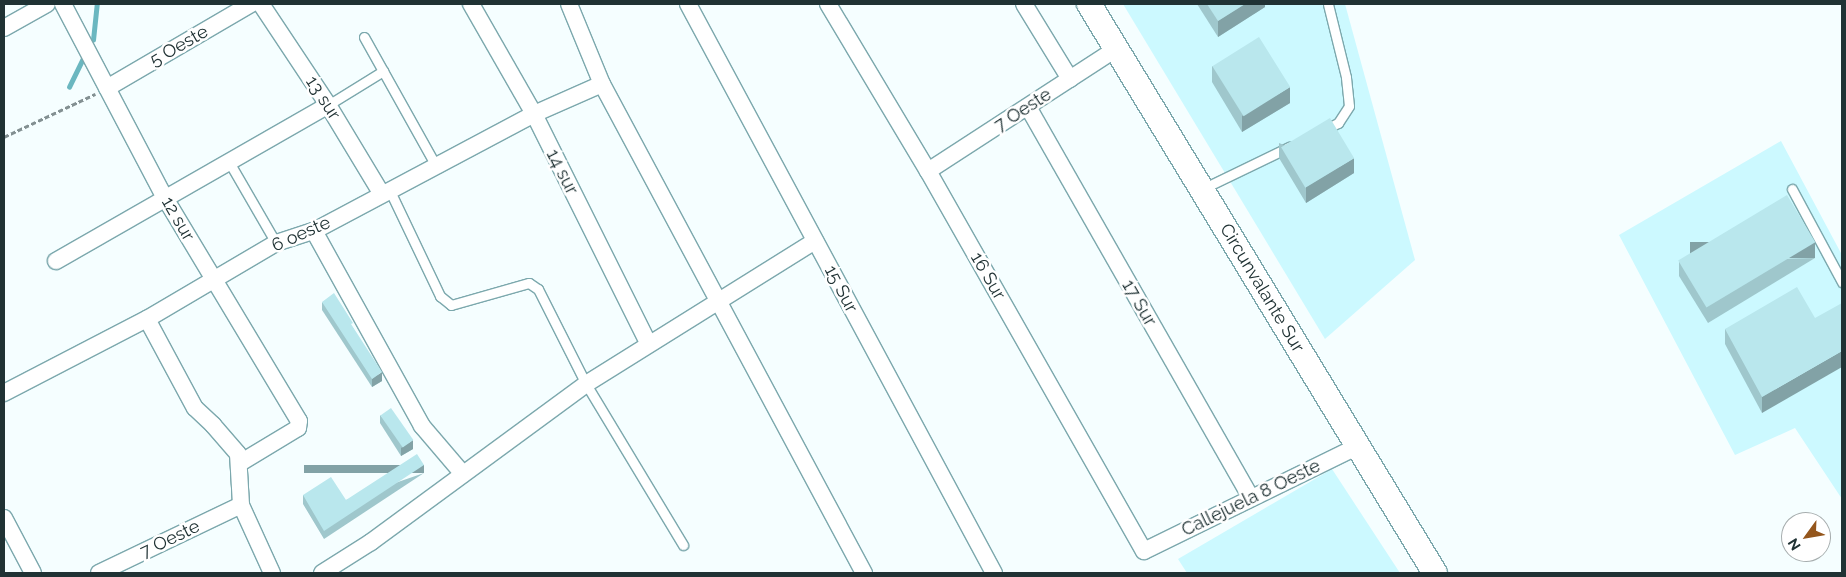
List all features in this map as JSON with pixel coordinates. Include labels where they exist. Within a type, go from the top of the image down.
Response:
[{"type":"main road","name":"Circunvalante Sur","points":[[1089,4],[1435,573]]},
{"type":"street","points":[[4,28],[48,4]]},
{"type":"street","name":"12 sur","points":[[63,4],[165,198],[299,421],[298,428],[240,463]]},
{"type":"street","name":"5 Oeste","points":[[108,88],[251,4]]},
{"type":"street","name":"13 sur","points":[[261,4],[385,191]]},
{"type":"street","name":"14 sur","points":[[471,4],[534,114],[648,344]]},
{"type":"street","points":[[569,4],[602,84],[717,302],[864,573]]},
{"type":"street","name":"15 Sur","points":[[688,4],[994,573]]},
{"type":"street","name":"16 Sur","points":[[828,4],[928,171],[1144,551]]},
{"type":"street","points":[[1024,4],[1070,79]]},
{"type":"street","name":"7 Oeste","points":[[928,171],[1116,49]]},
{"type":"street","name":"6 oeste","points":[[4,393],[147,319],[276,243],[314,231],[385,191],[534,114],[602,84]]},
{"type":"street","points":[[56,261],[328,105]]},
{"type":"street","name":"17 Sur","points":[[1028,107],[1251,498]]},
{"type":"street","points":[[314,231],[422,426],[463,474]]},
{"type":"street","points":[[322,573],[463,474],[586,384],[815,241]]},
{"type":"street","points":[[147,319],[195,408],[232,445],[240,463],[241,505],[272,573]]},
{"type":"street","name":"Callejuela 8 Oeste","points":[[1144,551],[1358,446]]},
{"type":"street","name":"7 Oeste","points":[[99,573],[241,505]]},
{"type":"street","points":[[4,518],[33,573]]},
{"type":"lane","points":[[1312,136],[1338,123],[1349,106],[1346,77],[1328,4]]},
{"type":"lane","points":[[364,38],[436,166]]},
{"type":"lane","points":[[328,105],[383,71]]},
{"type":"lane","points":[[1202,190],[1296,144]]},
{"type":"lane","points":[[228,162],[276,243]]},
{"type":"lane","points":[[1792,189],[1842,282]]},
{"type":"lane","points":[[385,191],[440,296],[451,305],[457,305],[529,283],[538,289],[586,384],[683,545]]},
{"type":"path","points":[[4,137],[108,88]]},
{"type":"shaded area","points":[[1123,4],[1345,4],[1415,260],[1325,339]]},
{"type":"shaded area","points":[[1781,141],[1842,255],[1842,499],[1795,428],[1735,455],[1619,235]]},
{"type":"shaded area","points":[[1332,469],[1400,573],[1187,573],[1178,559]]},
{"type":"building","points":[[1207,4],[1245,4],[1218,21]]},
{"type":"building","points":[[1259,37],[1290,87],[1244,116],[1212,66]]},
{"type":"building","points":[[1330,118],[1354,158],[1305,188],[1281,147]]},
{"type":"building","points":[[1787,195],[1815,242],[1706,308],[1678,260]]},
{"type":"building","points":[[1797,287],[1815,318],[1842,303],[1842,351],[1762,397],[1725,329]]},
{"type":"building","points":[[334,293],[353,323],[351,324],[382,372],[372,379],[322,302]]},
{"type":"building","points":[[391,408],[413,440],[403,447],[380,415]]},
{"type":"building","points":[[417,454],[424,465],[324,531],[303,495],[331,477],[346,500]]},
{"type":"waterway","points":[[93,40],[97,4]]},
{"type":"waterway","points":[[69,87],[84,56]]}]
